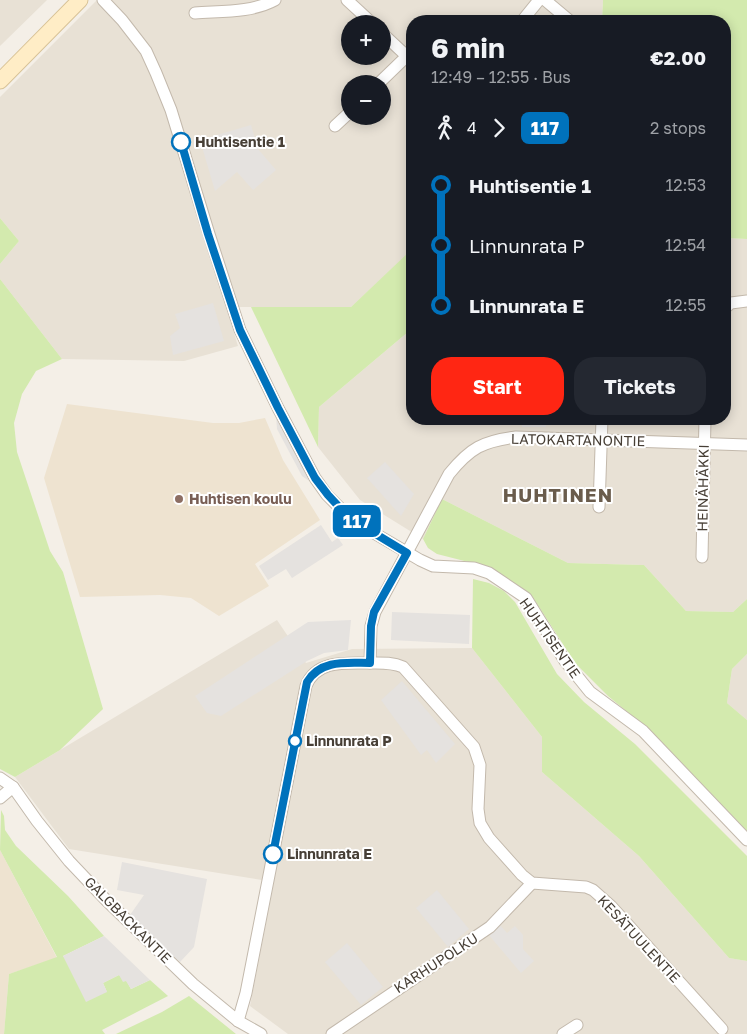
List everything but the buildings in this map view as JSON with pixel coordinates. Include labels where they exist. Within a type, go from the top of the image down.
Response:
[{"type":"street","points":[[0,81],[80,0]]},
{"type":"street","name":"HUHTISENTIE","points":[[103,0],[122,20],[146,51],[172,110],[208,234],[240,330],[315,478],[328,495],[340,508],[374,533],[407,553],[433,566],[474,568],[489,573],[526,598],[564,661],[590,692],[643,731],[747,840]]},
{"type":"street","points":[[195,13],[248,9],[265,5],[275,0]]},
{"type":"street","points":[[347,0],[363,15]]},
{"type":"street","points":[[527,15],[539,0]]},
{"type":"street","points":[[545,0],[563,15]]},
{"type":"street","points":[[391,41],[406,54]]},
{"type":"street","points":[[389,75],[406,61]]},
{"type":"street","points":[[335,126],[341,120]]},
{"type":"street","points":[[731,303],[747,301]]},
{"type":"street","points":[[599,507],[602,425]]},
{"type":"street","name":"HEINÄHÄKKI","points":[[702,557],[705,425]]},
{"type":"street","name":"LATOKARTANONTIE","points":[[370,663],[371,626],[374,612],[449,474],[459,462],[478,447],[494,440],[516,437],[747,445]]},
{"type":"street","points":[[238,1021],[246,993],[306,686],[314,673],[324,667],[339,663],[370,663],[392,664],[403,667],[474,747],[480,766],[478,809],[480,824],[494,844],[522,875],[532,883]]},
{"type":"street","name":"GALGBACKANTIE","points":[[0,778],[12,788],[69,861],[106,900],[193,984],[238,1021],[261,1034]]},
{"type":"street","points":[[0,798],[12,788]]},
{"type":"street","name":"KESÄTUULENTIE","points":[[532,883],[586,887],[593,890],[611,906],[722,1029]]},
{"type":"street","name":"KARHUPOLKU","points":[[332,1034],[490,928],[532,883]]},
{"type":"street","points":[[563,1034],[577,1025]]},
{"type":"shaded area","points":[[0,0],[47,0],[0,46]]},
{"type":"shaded area","points":[[97,0],[603,0],[602,15],[406,15],[406,256],[351,307],[226,307],[238,346],[184,361],[62,359],[0,279],[0,264],[19,241],[0,218],[0,97]]},
{"type":"shaded area","points":[[251,125],[258,149],[276,170],[253,190],[237,172],[215,191],[200,140]]},
{"type":"shaded area","points":[[731,238],[747,239],[747,599],[733,612],[686,611],[644,565],[568,563],[442,499],[423,539],[360,500],[318,447],[319,407],[406,334],[406,425],[731,425]]},
{"type":"shaded area","points":[[213,303],[224,341],[173,355],[170,336],[180,328],[175,314]]},
{"type":"shaded area","name":"Huhtisen koulu","points":[[67,404],[213,423],[239,423],[265,418],[283,460],[320,520],[255,564],[269,586],[219,616],[191,598],[160,595],[80,597],[44,478]]},
{"type":"shaded area","points":[[276,415],[315,485],[302,476],[277,429]]},
{"type":"shaded area","points":[[522,425],[546,425],[546,427],[522,427]]},
{"type":"shaded area","points":[[385,462],[414,494],[401,516],[367,478]]},
{"type":"shaded area","points":[[321,525],[332,542],[338,538],[343,545],[292,578],[286,569],[268,580],[259,566]]},
{"type":"shaded area","points":[[392,612],[470,615],[469,644],[391,640]]},
{"type":"shaded area","points":[[277,620],[306,663],[352,649],[472,648],[542,737],[542,772],[639,856],[729,958],[747,961],[747,1034],[288,1034],[250,1006],[274,882],[69,849],[15,777]]},
{"type":"shaded area","points":[[351,620],[348,650],[324,653],[307,661],[221,716],[207,713],[195,696],[308,622]]},
{"type":"shaded area","points":[[747,654],[747,720],[727,703],[732,669]]},
{"type":"shaded area","points":[[402,681],[455,744],[436,763],[427,750],[421,755],[381,700]]},
{"type":"shaded area","points":[[0,850],[57,958],[9,974],[4,1034],[0,1034]]},
{"type":"shaded area","points":[[122,862],[207,879],[194,947],[180,962],[130,915],[144,895],[117,890]]},
{"type":"shaded area","points":[[437,890],[469,929],[448,947],[416,908]]},
{"type":"shaded area","points":[[499,924],[507,933],[515,926],[523,935],[523,949],[534,961],[521,973],[488,934]]},
{"type":"shaded area","points":[[104,936],[150,980],[131,989],[126,981],[123,982],[119,975],[103,983],[107,992],[86,1002],[63,956]]},
{"type":"shaded area","points":[[347,943],[383,987],[361,1005],[325,962]]},
{"type":"green space","points":[[603,0],[747,0],[747,239],[731,238],[731,15],[602,15]]},
{"type":"green space","points":[[0,218],[19,241],[0,264]]},
{"type":"green space","points":[[406,255],[406,334],[319,407],[318,447],[251,307],[351,307]]},
{"type":"green space","points":[[0,279],[62,359],[36,371],[22,394],[14,423],[17,452],[50,551],[63,572],[103,709],[60,750],[15,777],[0,769]]},
{"type":"green space","points":[[442,499],[568,563],[644,565],[686,611],[733,612],[747,599],[747,654],[732,669],[727,703],[747,720],[747,831],[653,733],[608,696],[575,663],[532,596],[488,567],[437,554],[428,548],[423,539]]},
{"type":"green space","points":[[473,579],[489,583],[504,591],[515,602],[557,674],[584,702],[635,744],[747,856],[747,961],[729,958],[639,856],[542,772],[542,737],[472,648]]},
{"type":"green space","points":[[1,810],[4,816],[5,830],[16,846],[68,896],[104,936],[63,956],[107,992],[103,983],[119,975],[126,980],[131,989],[150,980],[168,996],[102,1030],[105,1034],[4,1034],[9,974],[57,957],[0,850]]},
{"type":"green space","points":[[189,996],[236,1034],[116,1034],[162,1012]]},
{"type":"bus line","name":"117","points":[[181,142],[208,234],[240,330],[315,478],[340,508],[374,533],[407,553],[374,612],[371,626],[370,663],[332,664],[319,669],[307,682],[273,854]]},
{"type":"place","name":"Huhtisentie 1","points":[[181,142]]},
{"type":"place","name":"Huhtisen koulu","points":[[179,499]]},
{"type":"place","name":"Linnunrata P","points":[[295,741]]},
{"type":"place","name":"Linnunrata E","points":[[273,854]]},
{"type":"district","name":"HUHTINEN","points":[[558,495]]}]
